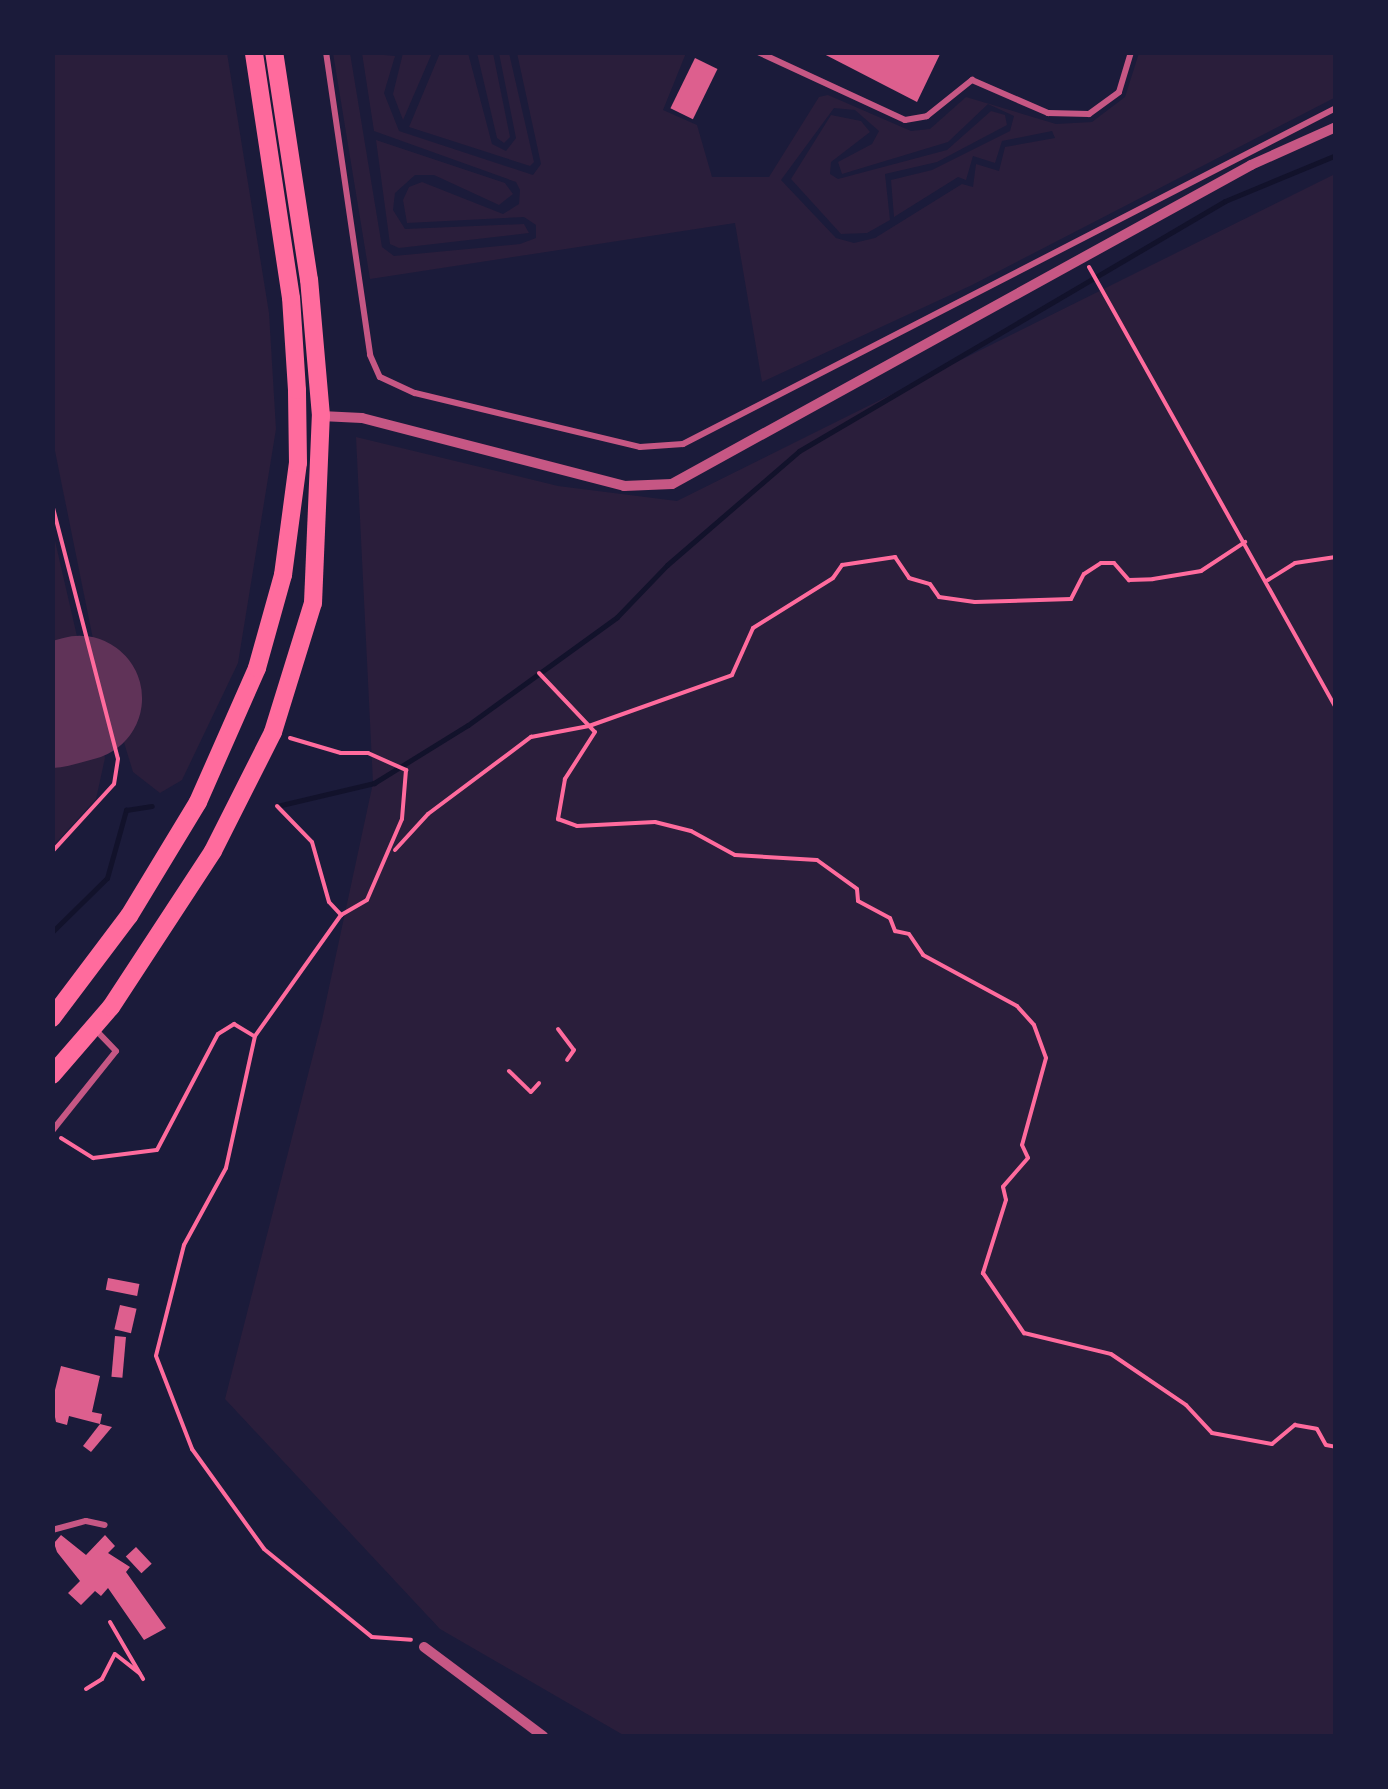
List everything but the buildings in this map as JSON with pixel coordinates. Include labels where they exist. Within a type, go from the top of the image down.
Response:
[{"type":"main road","points":[[52,1018],[118,932],[198,802],[244,703],[283,575],[298,463],[297,390],[290,298],[254,52]]},
{"type":"main road","points":[[52,1075],[94,1028],[180,908],[273,732],[313,603],[321,416],[309,280],[274,52]]},
{"type":"street","points":[[321,416],[362,418],[624,486],[672,484],[1251,165],[1336,126]]},
{"type":"street","points":[[424,1648],[544,1736]]},
{"type":"lane","points":[[326,52],[370,355],[380,377],[415,392],[640,448],[683,444],[1336,108]]},
{"type":"lane","points":[[758,52],[906,120],[927,116],[972,80],[1048,114],[1080,116],[1114,100],[1132,52]]},
{"type":"lane","points":[[52,1132],[116,1050],[94,1028]]},
{"type":"lane","points":[[52,1530],[86,1522],[105,1526]]},
{"type":"path","points":[[1088,265],[1268,580],[1336,708]]},
{"type":"path","points":[[52,504],[118,759],[114,784],[52,852]]},
{"type":"path","points":[[392,851],[414,836],[428,814],[531,737],[589,726],[732,675],[753,628],[855,561],[895,557],[909,578],[930,584],[939,597],[1071,599],[1084,574],[1101,563],[1114,563],[1129,580],[1154,579],[1201,571],[1245,542]]},
{"type":"path","points":[[1268,580],[1295,563],[1336,557]]},
{"type":"path","points":[[539,674],[594,732],[565,779],[558,819],[577,826],[655,822],[692,830],[735,855],[817,860],[857,889],[858,901],[890,918],[895,932],[909,934],[923,955],[1018,1006],[1034,1025],[1046,1058],[1022,1145],[1028,1158],[1003,1186],[1006,1200],[983,1273],[1024,1333],[1111,1354],[1186,1405],[1212,1434],[1272,1444],[1295,1425],[1317,1430],[1326,1445],[1336,1446]]},
{"type":"path","points":[[273,732],[341,753],[368,753],[406,770],[392,851],[367,900],[341,915],[255,1036],[226,1168],[184,1244],[171,1308],[156,1338],[161,1380],[192,1449],[264,1549],[372,1637],[404,1638],[424,1648]]},
{"type":"path","points":[[278,806],[312,842],[329,902],[341,915]]},
{"type":"path","points":[[52,1132],[93,1158],[156,1150],[218,1034],[234,1024],[255,1036]]},
{"type":"path","points":[[558,1029],[574,1050],[567,1060]]},
{"type":"path","points":[[509,1070],[531,1092],[540,1083]]},
{"type":"path","points":[[110,1622],[142,1679]]},
{"type":"path","points":[[86,1689],[102,1679],[115,1654],[139,1672]]},
{"type":"shaded area","points":[[52,53],[227,53],[269,313],[276,429],[238,663],[182,780],[160,793],[133,772],[94,644],[53,441]]},
{"type":"shaded area","points":[[333,53],[350,53],[382,247],[394,256],[520,244],[536,238],[536,225],[524,217],[407,223],[403,200],[409,187],[422,182],[503,214],[519,204],[520,190],[516,182],[374,131],[362,53],[395,56],[384,93],[399,131],[533,175],[541,164],[517,53],[686,53],[663,110],[697,125],[712,177],[769,177],[819,97],[828,95],[911,131],[930,129],[966,97],[1056,124],[1092,122],[1125,97],[1139,53],[1335,53],[1336,97],[972,285],[762,382],[735,223],[370,279]],"holes":[[[988,104],[1014,116],[1010,131],[932,170],[891,180],[894,217],[958,177],[966,180],[973,156],[995,163],[1002,141],[1052,131],[1055,138],[1005,147],[999,171],[976,164],[973,187],[962,184],[875,238],[854,243],[836,238],[781,180],[834,108],[855,110],[879,131],[872,144],[838,162],[842,174],[948,142]]]},
{"type":"shaded area","points":[[403,53],[432,53],[403,120],[393,94]]},
{"type":"shaded area","points":[[440,53],[468,53],[492,144],[506,151],[516,138],[499,53],[509,53],[534,162],[530,166],[409,127]]},
{"type":"shaded area","points":[[477,53],[493,53],[510,137],[504,143],[497,138]]},
{"type":"shaded area","points":[[991,111],[1005,115],[1007,125],[937,162],[885,174],[890,220],[867,233],[841,234],[791,179],[831,115],[861,121],[870,132],[831,162],[830,174],[838,179],[947,150]]},
{"type":"shaded area","points":[[376,140],[505,183],[513,194],[499,205],[434,175],[415,175],[395,193],[393,210],[405,229],[524,224],[529,233],[399,248],[390,244]]},
{"type":"shaded area","points":[[1335,174],[1335,1736],[625,1736],[440,1629],[225,1399],[322,1020],[373,783],[356,437],[558,486],[677,501]]},
{"type":"shaded area","points":[[53,532],[105,758],[96,799],[53,846]]},
{"type":"waterway","points":[[277,806],[374,783],[468,725],[617,617],[667,565],[799,451],[1225,201],[1336,155]]},
{"type":"waterway","points":[[52,932],[107,878],[126,810],[152,806]]},
{"type":"runway","points":[[52,705],[79,698]]}]
